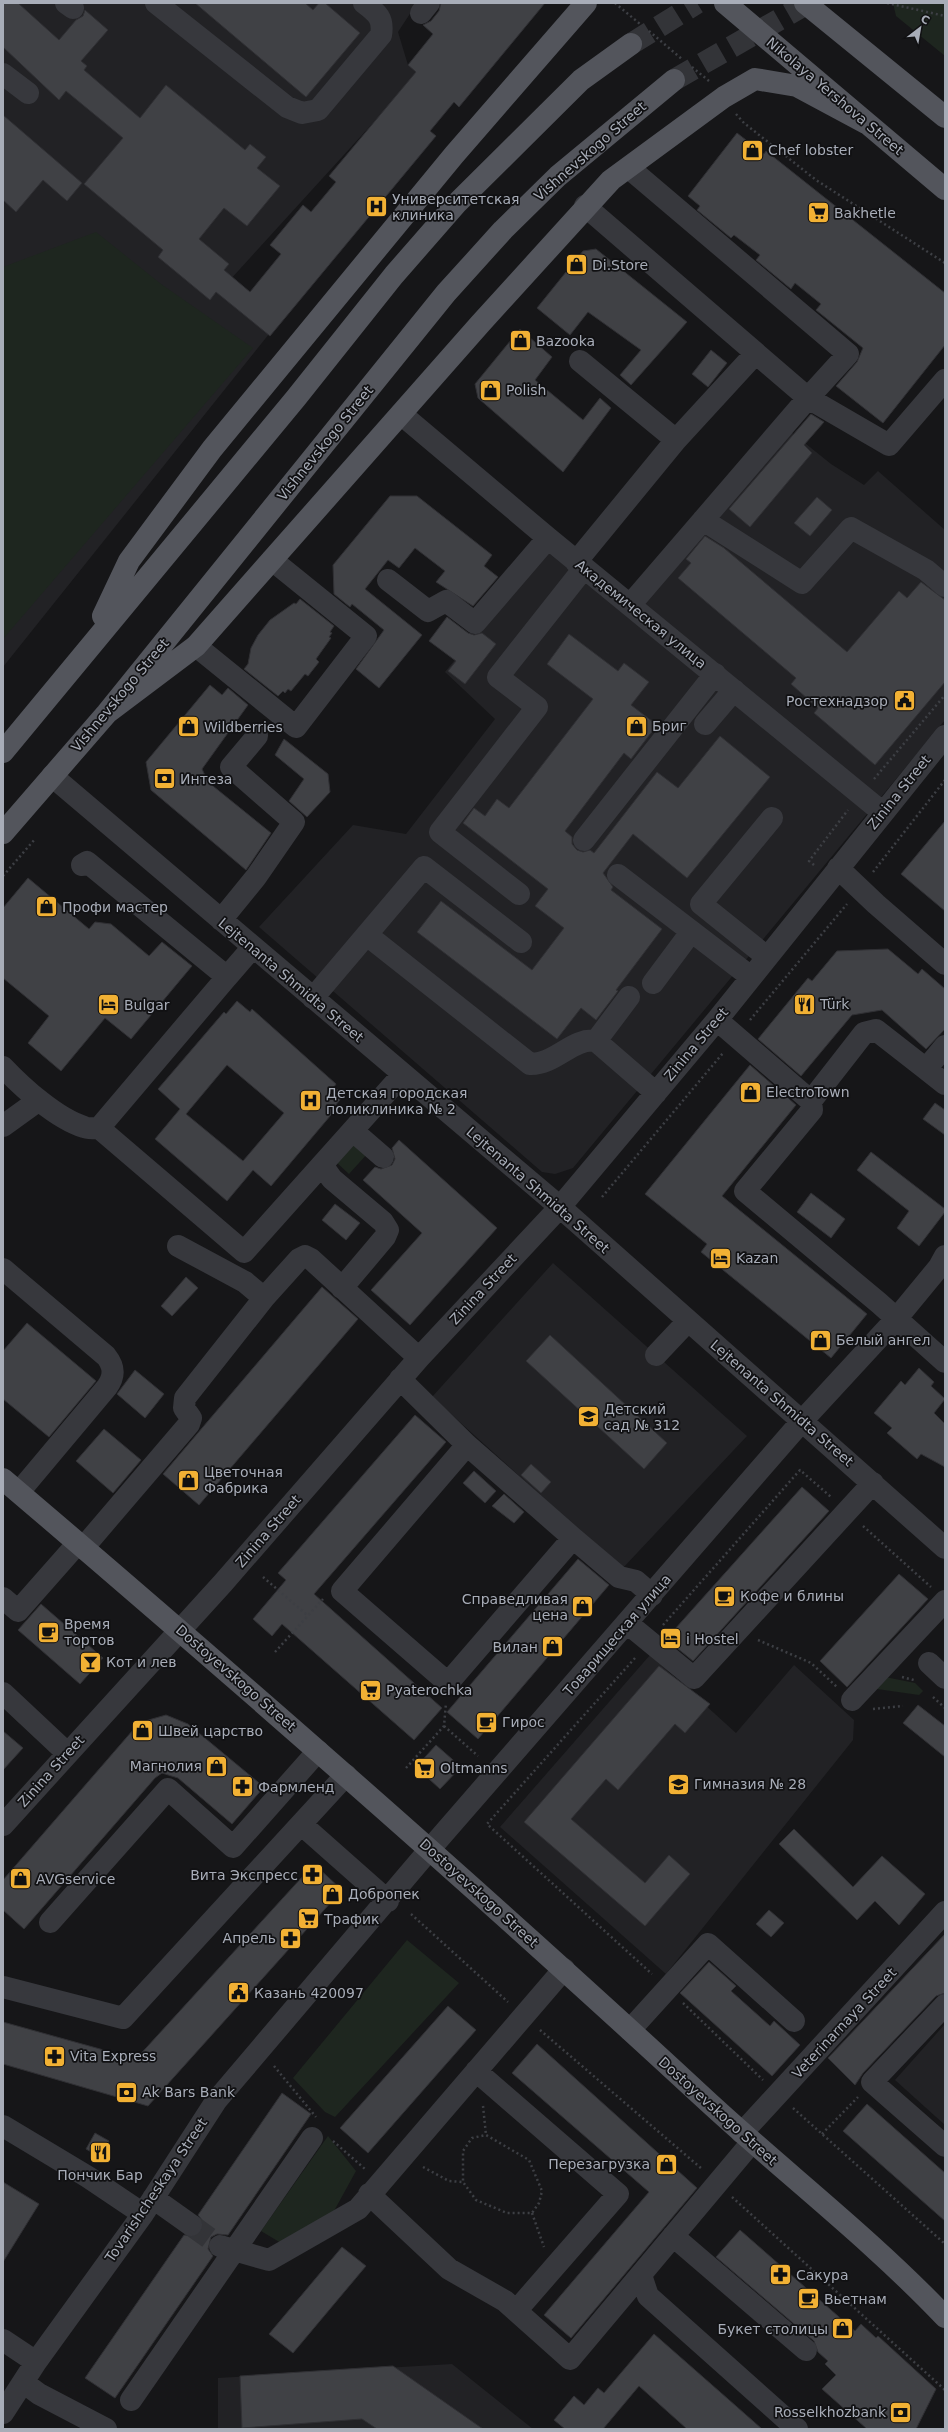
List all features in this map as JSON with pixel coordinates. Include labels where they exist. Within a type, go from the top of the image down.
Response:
[{"type":"main road","points":[[88,647],[129,561],[212,449],[454,155],[586,3]]},
{"type":"main road","name":"Nikolaya Yershova Street","points":[[725,3],[945,189]]},
{"type":"main road","points":[[805,3],[945,117]]},
{"type":"main road","points":[[6,743],[296,398],[394,275],[456,204],[581,80],[631,44]]},
{"type":"main road","points":[[107,713],[196,646],[585,206],[611,180],[724,97],[755,79],[797,86],[866,123]]},
{"type":"main road","name":"Vishnevskogo Street","points":[[3,833],[107,713],[446,293],[503,230],[558,176],[674,80]]},
{"type":"main road","name":"Dostoyevskogo Street","points":[[11,1485],[430,1849],[564,1969],[747,2138],[915,2285],[945,2317]]},
{"type":"street","points":[[156,3],[287,107],[302,113],[318,110],[380,35],[383,26],[380,16],[365,3]]},
{"type":"street","points":[[3,74],[28,93]]},
{"type":"street","points":[[629,168],[848,354],[808,398],[630,605]]},
{"type":"street","points":[[585,206],[808,398],[889,445],[945,380]]},
{"type":"street","points":[[520,894],[440,832],[537,707],[498,677],[580,565],[676,440],[756,353]]},
{"type":"street","points":[[580,361],[676,440]]},
{"type":"street","name":"Академическая улица","points":[[401,414],[580,565],[882,812]]},
{"type":"street","points":[[703,520],[802,583],[851,528],[926,570],[945,586]]},
{"type":"street","points":[[388,580],[428,611],[446,601],[475,623],[548,538]]},
{"type":"street","points":[[196,646],[296,727],[366,636],[272,560]]},
{"type":"street","points":[[584,840],[715,674]]},
{"type":"street","points":[[706,724],[734,690]]},
{"type":"street","points":[[222,920],[256,877],[294,822],[232,767],[257,736]]},
{"type":"street","name":"Zinina Street","points":[[3,1825],[223,1583],[400,1379],[560,1207],[717,1020],[882,812],[944,740]]},
{"type":"street","name":"Lejtenanta Shmidta Street","points":[[52,776],[560,1207],[945,1548]]},
{"type":"street","points":[[767,957],[702,904],[772,818]]},
{"type":"street","points":[[82,865],[87,862],[227,977]]},
{"type":"street","points":[[313,998],[424,868],[521,942]]},
{"type":"street","points":[[838,868],[945,964]]},
{"type":"street","points":[[618,875],[751,977]]},
{"type":"street","points":[[653,983],[691,932]]},
{"type":"street","points":[[366,935],[530,1064],[541,1064],[586,1039],[596,1041],[656,1093]]},
{"type":"street","points":[[99,1128],[253,947]]},
{"type":"street","points":[[596,1041],[629,997]]},
{"type":"street","points":[[717,1020],[811,1101],[812,1110],[745,1191],[897,1318],[945,1362]]},
{"type":"street","points":[[811,1101],[864,1034],[876,1030],[945,1084]]},
{"type":"street","points":[[926,1069],[945,1046]]},
{"type":"street","points":[[3,1067],[27,1091],[39,1100],[85,1128],[99,1128],[244,1252],[403,1074]]},
{"type":"street","points":[[3,1126],[39,1100]]},
{"type":"street","points":[[353,1130],[383,1157]]},
{"type":"street","points":[[322,1165],[332,1179],[383,1222],[388,1230],[384,1237],[342,1288]]},
{"type":"street","points":[[178,1246],[245,1282],[264,1298]]},
{"type":"street","points":[[3,1598],[18,1611],[81,1545],[189,1424],[191,1418],[184,1408],[185,1398],[264,1298],[299,1259],[305,1256],[419,1358]]},
{"type":"street","name":"Товарищеская улица","points":[[430,1849],[802,1421],[897,1318],[939,1267],[945,1256]]},
{"type":"street","points":[[3,1269],[106,1356],[113,1369],[113,1377],[107,1387],[11,1485]]},
{"type":"street","points":[[656,1355],[688,1321]]},
{"type":"street","points":[[400,1379],[468,1445],[573,1538],[620,1577],[636,1581],[652,1594]]},
{"type":"street","points":[[468,1445],[342,1591],[448,1683],[573,1538]]},
{"type":"street","points":[[628,1623],[694,1678],[873,1483]]},
{"type":"street","points":[[852,1700],[939,1595]]},
{"type":"street","points":[[929,1663],[945,1678]]},
{"type":"street","points":[[3,1693],[67,1753]]},
{"type":"street","points":[[50,1922],[168,1789],[233,1847],[318,1751]]},
{"type":"street","points":[[3,1987],[123,2018],[346,1775]]},
{"type":"street","points":[[301,1824],[388,1901]]},
{"type":"street","name":"Tovarishcheskaya Street","points":[[3,2413],[36,2362],[148,2206],[216,2100],[388,1901],[430,1849]]},
{"type":"street","name":"Veterinarnaya Street","points":[[516,2311],[570,2359],[718,2183],[747,2138],[778,2095],[945,1912]]},
{"type":"street","points":[[630,2030],[667,1987],[708,1944],[794,2021]]},
{"type":"street","points":[[228,2248],[269,2260],[358,2209],[564,1969]]},
{"type":"street","points":[[945,2004],[872,2082],[945,2146]]},
{"type":"street","points":[[375,2188],[449,2269],[505,2301],[516,2311],[550,2274],[618,2194],[476,2071]]},
{"type":"street","points":[[3,2126],[88,2178],[191,2225]]},
{"type":"street","points":[[132,2400],[228,2248],[319,2131]]},
{"type":"street","points":[[673,2236],[806,2350]]},
{"type":"street","points":[[641,2275],[648,2296],[797,2429]]},
{"type":"street","points":[[3,2340],[36,2362]]},
{"type":"street","points":[[23,2382],[40,2394],[106,2429]]},
{"type":"path","points":[[615,3],[713,84]]},
{"type":"path","points":[[887,3],[945,16]]},
{"type":"path","points":[[733,109],[744,124],[816,180],[945,263]]},
{"type":"path","points":[[602,1197],[860,889],[945,780]]},
{"type":"path","points":[[3,876],[35,839]]},
{"type":"path","points":[[939,1595],[800,1470],[487,1824],[667,1987],[778,2095],[945,2244]]},
{"type":"path","points":[[263,1577],[307,1615]]},
{"type":"path","points":[[275,1652],[321,1600],[342,1591]]},
{"type":"path","points":[[737,1631],[811,1663],[852,1700]]},
{"type":"path","points":[[406,1768],[444,1726],[448,1683]]},
{"type":"path","points":[[444,1726],[478,1756]]},
{"type":"path","points":[[411,1914],[523,2016],[718,2183],[945,2390]]},
{"type":"path","points":[[274,2066],[319,2131],[375,2188]]},
{"type":"path","points":[[822,2134],[872,2082]]},
{"type":"path","points":[[486,2135],[529,2160],[542,2191],[540,2203],[532,2213],[507,2214],[476,2200],[463,2182],[463,2151],[472,2138],[486,2135]]},
{"type":"path","points":[[403,2156],[449,2181],[463,2182]]},
{"type":"path","points":[[532,2213],[542,2236],[550,2274]]},
{"type":"shaded area","points":[[3,3],[417,3],[398,32],[408,65],[416,72],[393,101],[229,281],[277,324],[3,667]]},
{"type":"shaded area","points":[[893,3],[945,3],[945,56],[896,16]]},
{"type":"shaded area","points":[[96,232],[161,284],[253,348],[3,639],[3,267]]},
{"type":"shaded area","points":[[785,427],[831,464],[864,485],[878,471],[945,530],[945,720],[573,1168],[555,1174],[542,1172],[259,927],[353,825],[406,834],[495,719],[445,672],[557,535],[641,603]]},
{"type":"shaded area","points":[[355,1141],[368,1153],[349,1174],[336,1162]]},
{"type":"shaded area","name":"Детский сад № 312","points":[[553,1263],[747,1436],[622,1569],[432,1397]]},
{"type":"shaded area","name":"Гимназия № 28","points":[[650,1655],[736,1733],[794,1665],[854,1720],[853,1740],[666,1974],[500,1827]]},
{"type":"shaded area","points":[[880,1676],[915,1683],[923,1691],[919,1695],[870,1688]]},
{"type":"shaded area","points":[[407,1940],[459,1983],[335,2117],[325,2112],[293,2078]]},
{"type":"shaded area","points":[[945,2024],[945,2125],[895,2080]]},
{"type":"shaded area","points":[[328,2136],[356,2171],[334,2211],[281,2243],[261,2231]]},
{"type":"shaded area","points":[[452,2364],[533,2429],[218,2429],[218,2378]]},
{"type":"building","points":[[3,3],[18,3],[59,40],[76,20],[83,16],[85,10],[108,30],[81,61],[87,66],[84,70],[140,118],[166,85],[245,150],[250,144],[266,157],[257,168],[280,186],[247,226],[224,208],[199,239],[229,264],[224,270],[250,292],[281,254],[270,245],[303,205],[311,212],[336,182],[329,176],[416,72],[408,65],[433,34],[423,25],[431,21],[439,11],[441,3],[545,3],[459,107],[454,102],[430,131],[436,136],[270,336],[216,292],[210,300],[158,257],[163,250],[84,184],[123,138],[66,91],[59,100],[3,47]]},
{"type":"building","points":[[195,3],[305,3],[313,10],[319,3],[325,3],[360,33],[306,97]]},
{"type":"building","points":[[3,115],[82,183],[67,201],[43,180],[16,212],[3,200]]},
{"type":"building","points":[[737,133],[764,154],[766,151],[945,293],[945,345],[883,423],[836,386],[857,362],[863,348],[816,310],[821,304],[795,283],[791,289],[756,260],[760,255],[734,235],[731,238],[697,210],[700,206],[688,196]]},
{"type":"building","points":[[596,249],[687,322],[631,385],[620,375],[641,350],[588,312],[570,335],[537,308],[583,251]]},
{"type":"building","points":[[520,329],[552,357],[535,380],[583,420],[600,398],[611,408],[563,472],[478,398],[475,384]]},
{"type":"building","points":[[711,350],[727,363],[708,387],[692,374]]},
{"type":"building","points":[[811,414],[824,422],[804,445],[812,453],[750,527],[729,509]]},
{"type":"building","points":[[390,496],[417,496],[492,555],[484,566],[498,577],[473,606],[436,582],[445,571],[415,548],[399,568],[388,560],[365,589],[422,635],[379,688],[356,669],[384,630],[352,604],[350,607],[334,594],[333,565]]},
{"type":"building","points":[[817,497],[832,510],[810,536],[794,523]]},
{"type":"building","points":[[705,536],[724,548],[847,652],[899,591],[907,598],[921,582],[945,600],[945,682],[875,765],[814,713],[818,708],[791,684],[796,678],[678,578],[691,563],[686,559]]},
{"type":"building","points":[[300,599],[334,626],[330,632],[332,633],[329,637],[331,638],[316,659],[319,662],[308,676],[305,674],[291,691],[288,689],[285,693],[283,691],[278,696],[244,669],[248,664],[251,648],[258,635],[270,620],[294,603],[296,604]]},
{"type":"building","points":[[447,617],[468,633],[474,635],[482,633],[496,644],[465,684],[448,671],[456,661],[429,641]]},
{"type":"building","points":[[569,634],[618,671],[624,663],[649,682],[631,705],[657,725],[631,759],[624,753],[565,831],[572,837],[572,844],[577,850],[583,852],[590,850],[594,853],[657,772],[678,788],[720,736],[770,777],[687,878],[633,834],[603,873],[613,887],[611,890],[662,929],[616,990],[618,991],[596,1020],[581,1008],[557,1039],[417,932],[441,901],[532,970],[564,928],[535,906],[548,889],[463,823],[474,808],[485,816],[497,799],[509,808],[593,699],[547,664]]},
{"type":"building","points":[[210,685],[222,695],[228,688],[248,705],[202,769],[208,782],[271,833],[246,870],[151,790],[146,762]]},
{"type":"building","points":[[284,739],[328,774],[330,792],[307,817],[289,801],[304,779],[275,755]]},
{"type":"building","points":[[945,821],[945,911],[901,874]]},
{"type":"building","points":[[28,878],[89,929],[95,922],[111,924],[149,956],[162,942],[192,966],[131,1039],[105,1018],[61,1071],[28,1043],[49,1016],[3,978],[3,908]]},
{"type":"building","points":[[888,949],[918,974],[922,969],[945,989],[945,1029],[926,1049],[882,1010],[852,1015],[801,1076],[758,1039],[808,978],[812,981],[837,951]]},
{"type":"building","name":"Детская городская поликлиника № 2","points":[[237,1001],[250,1012],[252,1009],[336,1084],[334,1087],[344,1095],[334,1107],[336,1109],[271,1186],[253,1170],[227,1201],[155,1139],[180,1109],[158,1089],[224,1012],[226,1014]],"holes":[[[227,1065],[284,1113],[243,1161],[186,1114]]]},
{"type":"building","points":[[750,1065],[796,1105],[722,1196],[867,1314],[831,1358],[701,1252],[707,1244],[645,1194]]},
{"type":"building","points":[[935,1103],[945,1110],[945,1135],[923,1119]]},
{"type":"building","points":[[399,1140],[497,1228],[410,1325],[371,1290],[422,1233],[363,1180],[375,1167],[381,1169],[392,1165],[395,1159],[392,1148]]},
{"type":"building","points":[[871,1152],[945,1209],[945,1212],[919,1246],[897,1228],[909,1211],[857,1170]]},
{"type":"building","points":[[811,1193],[845,1219],[831,1238],[797,1212]]},
{"type":"building","points":[[335,1204],[360,1223],[346,1240],[322,1220]]},
{"type":"building","points":[[186,1277],[198,1288],[172,1316],[161,1306]]},
{"type":"building","points":[[322,1287],[358,1319],[199,1505],[163,1474]]},
{"type":"building","points":[[27,1323],[96,1381],[49,1437],[3,1399],[3,1351]]},
{"type":"building","points":[[550,1335],[667,1443],[644,1469],[526,1361]]},
{"type":"building","points":[[919,1368],[934,1382],[931,1386],[945,1399],[934,1413],[945,1424],[945,1467],[921,1454],[917,1459],[887,1433],[892,1428],[874,1413],[901,1381],[905,1385]]},
{"type":"building","points":[[135,1370],[164,1394],[145,1418],[117,1394]]},
{"type":"building","points":[[415,1415],[446,1442],[314,1594],[442,1708],[414,1740],[282,1624],[272,1636],[253,1619],[286,1580],[278,1573]]},
{"type":"building","points":[[104,1429],[141,1460],[113,1493],[76,1461]]},
{"type":"building","points":[[531,1464],[551,1482],[541,1493],[521,1475]]},
{"type":"building","points":[[474,1471],[496,1491],[485,1503],[463,1483]]},
{"type":"building","points":[[802,1487],[829,1511],[693,1661],[666,1639]]},
{"type":"building","points":[[504,1494],[524,1512],[514,1523],[492,1506]]},
{"type":"building","points":[[578,1559],[609,1585],[478,1739],[447,1712]]},
{"type":"building","points":[[899,1574],[928,1599],[847,1687],[820,1661]]},
{"type":"building","points":[[41,1604],[103,1658],[80,1684],[18,1630]]},
{"type":"building","points":[[659,1666],[710,1704],[685,1733],[675,1724],[618,1790],[606,1779],[571,1819],[645,1883],[669,1855],[690,1874],[645,1926],[524,1822]]},
{"type":"building","points":[[918,1705],[945,1726],[945,1757],[903,1723]]},
{"type":"building","points":[[166,1715],[188,1724],[264,1787],[232,1824],[178,1778],[162,1773],[155,1778],[24,1929],[3,1910],[3,1880],[133,1730],[145,1721]]},
{"type":"building","points":[[3,1731],[23,1748],[3,1770]]},
{"type":"building","points":[[436,1745],[461,1767],[440,1789],[416,1767]]},
{"type":"building","points":[[794,1829],[853,1887],[882,1856],[925,1894],[899,1925],[875,1901],[857,1920],[779,1844]]},
{"type":"building","points":[[314,1864],[342,1890],[148,2106],[3,2064],[3,2022],[136,2059]]},
{"type":"building","points":[[769,1910],[784,1923],[771,1937],[756,1924]]},
{"type":"building","points":[[945,1934],[945,1993],[936,1996],[863,2073],[855,2085],[828,2058]]},
{"type":"building","points":[[709,1962],[736,1986],[731,1991],[770,2026],[774,2021],[800,2045],[772,2076],[680,1993]]},
{"type":"building","points":[[448,2006],[476,2030],[368,2153],[340,2128]]},
{"type":"building","points":[[537,2044],[697,2188],[571,2338],[544,2315],[649,2192],[512,2073]]},
{"type":"building","points":[[282,2093],[311,2114],[228,2235],[217,2234],[211,2237],[208,2249],[213,2256],[115,2398],[85,2378],[184,2235],[196,2236],[201,2232],[202,2220],[198,2215]]},
{"type":"building","points":[[867,2104],[945,2173],[945,2221],[843,2131]]},
{"type":"building","points":[[95,2133],[109,2141],[100,2157],[86,2149]]},
{"type":"building","points":[[3,2182],[39,2204],[3,2262]]},
{"type":"building","points":[[740,2230],[855,2331],[861,2324],[876,2338],[878,2336],[936,2389],[916,2429],[867,2429],[822,2389],[836,2375],[825,2364],[828,2361],[818,2352],[814,2341],[716,2257]]},
{"type":"building","points":[[342,2247],[366,2266],[293,2353],[269,2334]]},
{"type":"building","points":[[654,2334],[762,2429],[687,2429],[639,2386],[603,2429],[565,2429],[554,2420],[574,2396],[584,2405],[598,2388],[604,2393]]},
{"type":"building","points":[[393,2366],[483,2429],[377,2429],[362,2419],[242,2428],[240,2376]]},
{"type":"tunnel","points":[[631,44],[697,3]]},
{"type":"tunnel","points":[[674,80],[808,3]]},
{"type":"tunnel","points":[[191,2225],[220,2246]]},
{"type":"place","name":"Chef lobster","points":[[753,150]]},
{"type":"place","name":"Университетская клиника","points":[[376,207]]},
{"type":"place","name":"Bakhetle","points":[[819,213]]},
{"type":"place","name":"Di.Store","points":[[576,265]]},
{"type":"place","name":"Bazooka","points":[[520,341]]},
{"type":"place","name":"Polish","points":[[491,390]]},
{"type":"place","name":"Ростехнадзор","points":[[904,701]]},
{"type":"place","name":"Бриг","points":[[637,726]]},
{"type":"place","name":"Wildberries","points":[[188,727]]},
{"type":"place","name":"Интеза","points":[[165,779]]},
{"type":"place","name":"Профи мастер","points":[[46,907]]},
{"type":"place","name":"Türk","points":[[805,1004]]},
{"type":"place","name":"Bulgar","points":[[108,1005]]},
{"type":"place","name":"ElectroTown","points":[[751,1092]]},
{"type":"place","name":"Детская городская поликлиника № 2","points":[[310,1101]]},
{"type":"place","name":"Kazan","points":[[720,1258]]},
{"type":"place","name":"Белый ангел","points":[[820,1340]]},
{"type":"place","name":"Детский сад № 312","points":[[589,1417]]},
{"type":"place","name":"Цветочная Фабрика","points":[[188,1480]]},
{"type":"place","name":"Кофе и блины","points":[[724,1596]]},
{"type":"place","name":"Справедливая цена","points":[[583,1607]]},
{"type":"place","name":"Время тортов","points":[[49,1632]]},
{"type":"place","name":"i Hostel","points":[[671,1639]]},
{"type":"place","name":"Вилан","points":[[553,1647]]},
{"type":"place","name":"Кот и лев","points":[[91,1662]]},
{"type":"place","name":"Pyaterochka","points":[[370,1690]]},
{"type":"place","name":"Гирос","points":[[486,1722]]},
{"type":"place","name":"Швей царство","points":[[142,1731]]},
{"type":"place","name":"Магнолия","points":[[217,1766]]},
{"type":"place","name":"Oltmanns","points":[[425,1768]]},
{"type":"place","name":"Гимназия № 28","points":[[678,1784]]},
{"type":"place","name":"Фармленд","points":[[242,1787]]},
{"type":"place","name":"Вита Экспресс","points":[[313,1875]]},
{"type":"place","name":"AVGservice","points":[[21,1879]]},
{"type":"place","name":"Добропек","points":[[332,1894]]},
{"type":"place","name":"Трафик","points":[[309,1919]]},
{"type":"place","name":"Апрель","points":[[291,1938]]},
{"type":"place","name":"Казань 420097","points":[[239,1993]]},
{"type":"place","name":"Vita Express","points":[[55,2056]]},
{"type":"place","name":"Ak Bars Bank","points":[[126,2092]]},
{"type":"place","name":"Пончик Бар","points":[[100,2153]]},
{"type":"place","name":"Перезагрузка","points":[[666,2164]]},
{"type":"place","name":"Сакура","points":[[781,2275]]},
{"type":"place","name":"Вьетнам","points":[[808,2299]]},
{"type":"place","name":"Букет столицы","points":[[843,2329]]},
{"type":"place","name":"Rosselkhozbank","points":[[901,2412]]}]
